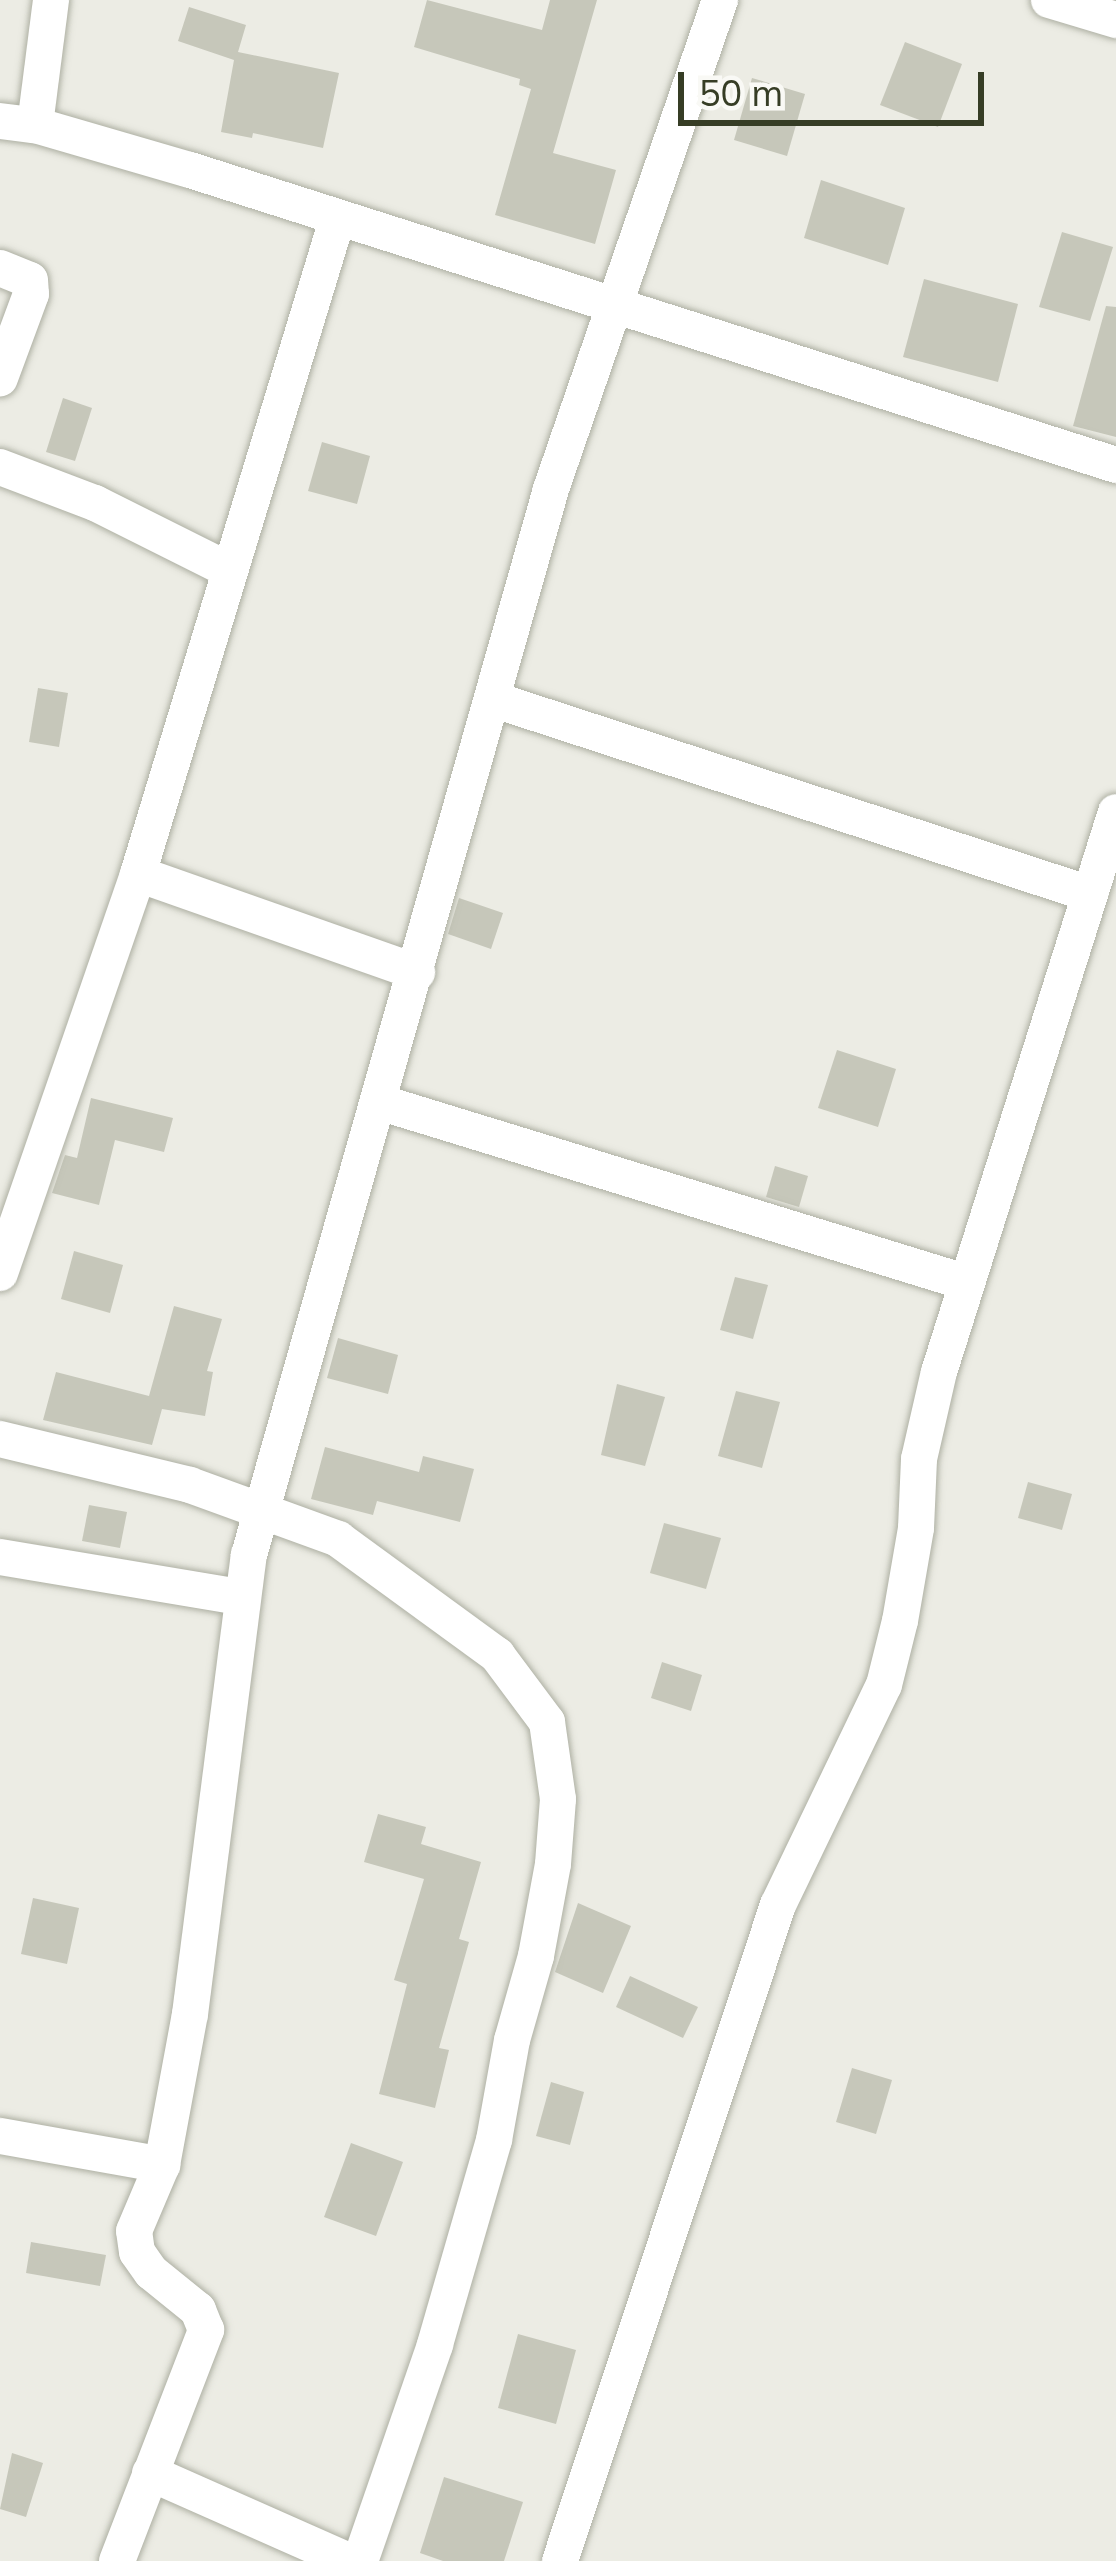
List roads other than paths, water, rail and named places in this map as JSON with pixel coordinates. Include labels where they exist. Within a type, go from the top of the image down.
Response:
[{"type":"street","points":[[51,0],[18,123],[190,170],[1116,465]]},
{"type":"street","points":[[117,2561],[206,2330],[198,2310],[151,2272],[137,2252],[134,2230],[162,2165],[207,1908],[240,1597],[260,1508],[495,700],[551,489],[720,0]]},
{"type":"street","points":[[1049,0],[1116,20]]},
{"type":"street","points":[[0,1273],[138,874],[227,569],[338,220]]},
{"type":"street","points":[[0,268],[31,280],[31,294],[0,379]]},
{"type":"street","points":[[0,467],[95,503],[227,569]]},
{"type":"street","points":[[495,700],[1090,894]]},
{"type":"street","points":[[560,2561],[778,1904],[884,1685],[916,1528],[920,1459],[965,1282],[1116,812]]},
{"type":"street","points":[[138,874],[417,972]]},
{"type":"street","points":[[379,1102],[965,1282]]},
{"type":"street","points":[[0,1439],[172,1480],[338,1539],[497,1655],[547,1722],[555,1756],[554,1864],[494,2140],[435,2345],[360,2561]]},
{"type":"street","points":[[0,1557],[240,1597]]},
{"type":"street","points":[[0,2136],[162,2165]]},
{"type":"street","points":[[150,2473],[349,2561]]}]
